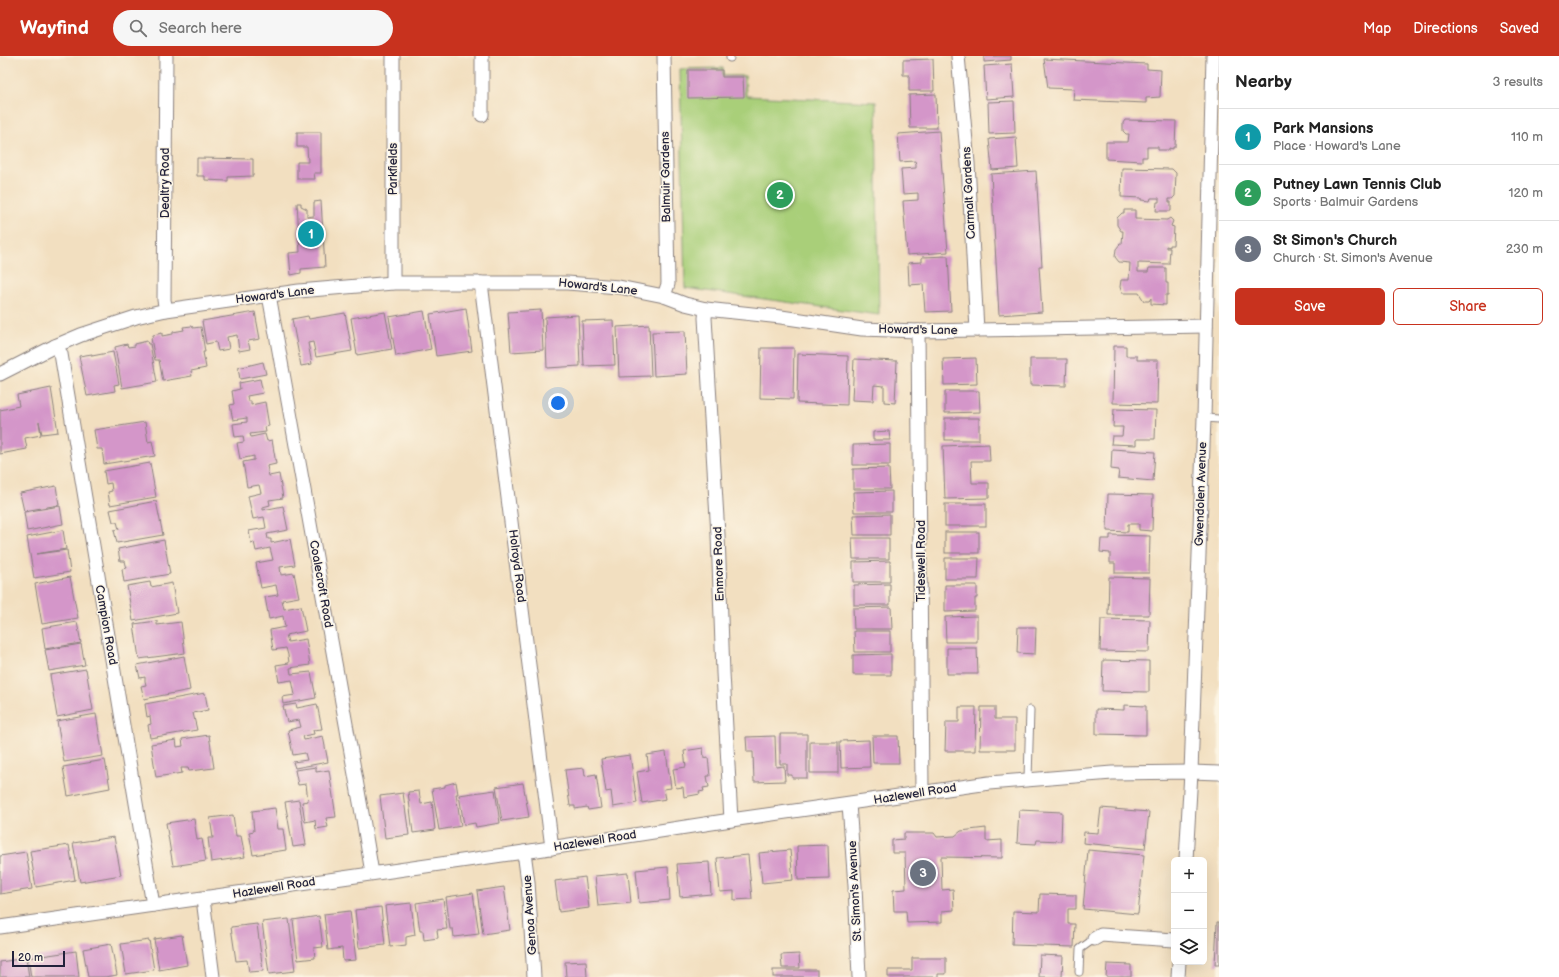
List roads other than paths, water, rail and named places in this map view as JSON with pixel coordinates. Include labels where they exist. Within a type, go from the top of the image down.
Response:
[{"type":"street","name":"Dealtry Road","points":[[166,56],[164,300],[166,310]]},
{"type":"street","name":"Parkfields","points":[[393,56],[393,283]]},
{"type":"street","points":[[482,56],[482,115]]},
{"type":"street","name":"Balmuir Gardens","points":[[664,56],[668,284],[664,296]]},
{"type":"street","name":"Carmalt Gardens","points":[[958,56],[968,163],[977,330]]},
{"type":"street","name":"Gwendolen Avenue","points":[[1186,857],[1191,772],[1204,418],[1213,56]]},
{"type":"street","name":"Howard's Lane","points":[[0,374],[55,346],[81,335],[136,317],[166,310],[299,291],[393,283],[566,283],[619,287],[664,296],[685,304],[706,309],[781,317],[862,329],[918,331],[1206,326]]},
{"type":"street","name":"Holroyd Road","points":[[481,284],[552,848]]},
{"type":"street","name":"Coalecroft Road","points":[[269,295],[372,873]]},
{"type":"street","name":"Enmore Road","points":[[706,309],[705,318],[718,535],[722,673],[731,820]]},
{"type":"street","name":"Tideswell Road","points":[[918,331],[922,792]]},
{"type":"street","name":"Campion Road","points":[[55,346],[61,354],[153,905]]},
{"type":"street","name":"Hazlewell Road","points":[[0,927],[552,848],[922,792],[1028,779],[1112,773],[1219,773]]},
{"type":"street","name":"St. Simon's Avenue","points":[[849,804],[858,977]]},
{"type":"street","name":"Genoa Avenue","points":[[524,852],[528,882],[534,977]]},
{"type":"street","points":[[203,899],[213,977]]},
{"type":"street","points":[[1094,939],[1101,935],[1171,940]]},
{"type":"street","points":[[1178,977],[1179,965]]},
{"type":"lane","points":[[1204,418],[1219,420]]},
{"type":"lane","points":[[1028,779],[1030,710]]},
{"type":"lane","points":[[1079,972],[1080,949],[1094,939]]},
{"type":"place","name":"Putney Lawn Tennis Club","points":[[780,195]]},
{"type":"place","name":"Park Mansions","points":[[311,234]]},
{"type":"place","name":"St Simon's Church","points":[[923,873]]}]
